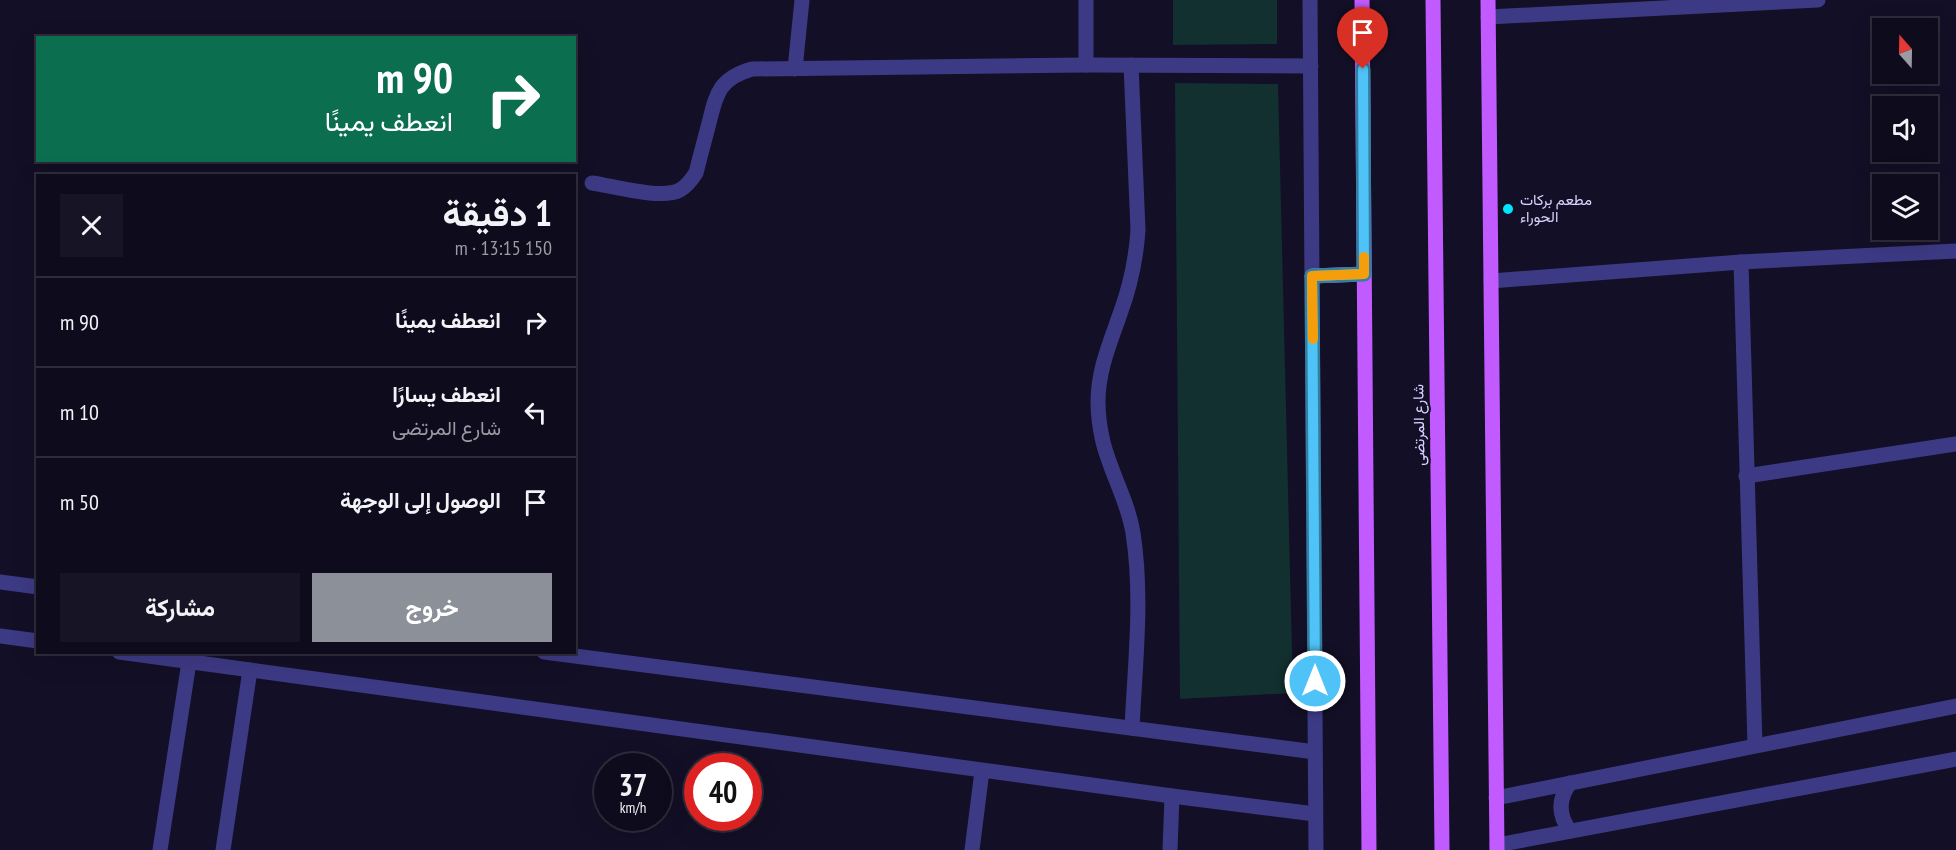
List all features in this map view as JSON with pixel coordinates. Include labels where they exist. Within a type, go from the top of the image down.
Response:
[{"type":"main road","points":[[1362,0],[1369,850]]},
{"type":"main road","name":"شارع المرتضى","points":[[1433,0],[1442,850]]},
{"type":"main road","points":[[1488,0],[1497,848]]},
{"type":"main road","points":[[1312,276],[1364,274]]},
{"type":"street","points":[[795,69],[802,0]]},
{"type":"street","points":[[1086,0],[1086,65]]},
{"type":"street","points":[[1310,0],[1316,850]]},
{"type":"street","points":[[1488,17],[1818,0]]},
{"type":"street","points":[[592,183],[668,194],[680,190],[689,183],[696,172],[714,100],[720,89],[739,73],[752,69],[1086,65],[1311,66]]},
{"type":"street","points":[[1131,65],[1138,230],[1136,253],[1126,295],[1107,348],[1099,379],[1098,400],[1103,442],[1128,512],[1135,550],[1137,604],[1132,728]]},
{"type":"street","points":[[1491,281],[1741,261],[1956,252]]},
{"type":"street","points":[[1741,261],[1755,746]]},
{"type":"street","points":[[1746,476],[1956,444]]},
{"type":"street","points":[[0,582],[36,587]]},
{"type":"street","points":[[0,636],[36,641]]},
{"type":"street","points":[[133,654],[982,771],[1315,813]]},
{"type":"street","points":[[559,654],[1315,752]]},
{"type":"street","points":[[160,850],[189,662]]},
{"type":"street","points":[[223,850],[250,670]]},
{"type":"street","points":[[1496,798],[1956,706]]},
{"type":"street","points":[[1497,848],[1570,831],[1956,759]]},
{"type":"street","points":[[972,850],[982,771]]},
{"type":"street","points":[[1570,783],[1561,798],[1560,807],[1561,816],[1570,831]]},
{"type":"street","points":[[1170,850],[1172,796]]},
{"type":"green space","points":[[1173,0],[1277,0],[1277,44],[1173,45]]},
{"type":"green space","points":[[1175,83],[1278,84],[1293,693],[1180,699]]},
{"type":"slow traffic","points":[[1313,339],[1312,276],[1364,274],[1364,257]]},
{"type":"place","name":"مطعم بركات الحوراء","points":[[1508,209]]},
{"type":"route","points":[[1315,681],[1312,276],[1364,274],[1363,69]]}]
